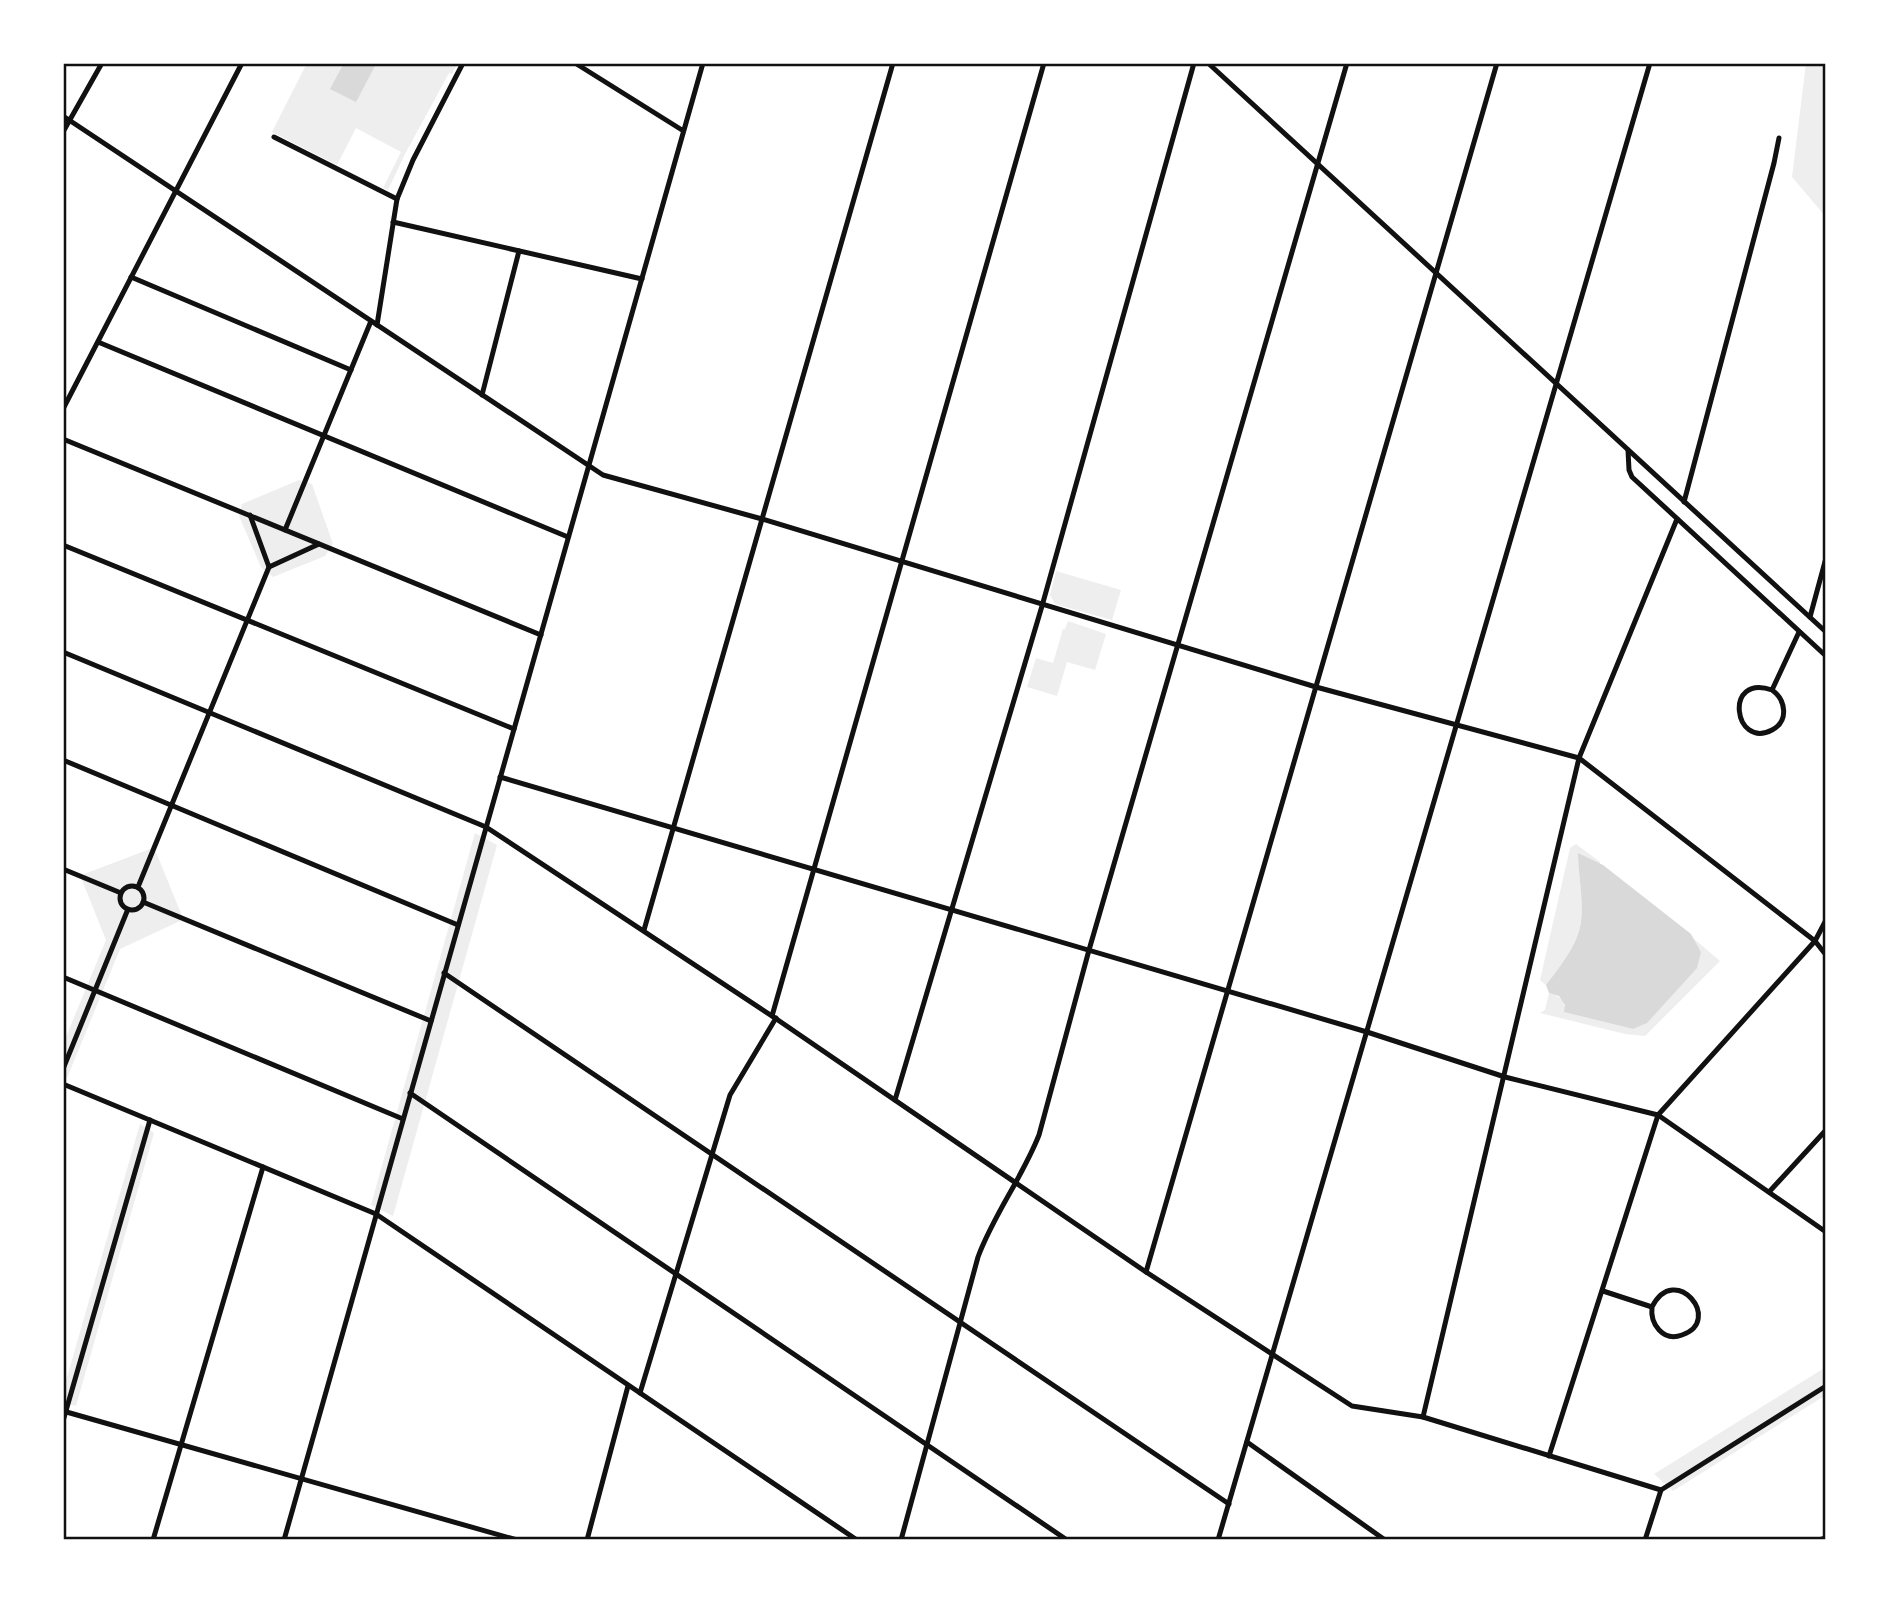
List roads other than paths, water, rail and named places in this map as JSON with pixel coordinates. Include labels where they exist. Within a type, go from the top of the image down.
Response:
[{"type":"street","points":[[63,132],[66,118],[102,63]]},
{"type":"street","points":[[63,410],[242,63]]},
{"type":"street","points":[[377,325],[397,200],[413,160],[463,63]]},
{"type":"street","points":[[575,63],[682,130]]},
{"type":"street","points":[[284,1540],[703,63]]},
{"type":"street","points":[[644,930],[893,63]]},
{"type":"street","points":[[640,1393],[730,1096],[774,1017],[1044,63]]},
{"type":"street","points":[[895,1100],[1042,606],[1194,63]]},
{"type":"street","points":[[1208,63],[1826,632]]},
{"type":"street","points":[[901,1540],[959,1321],[984,1243],[1017,1183],[1039,1135],[1089,950],[1347,63]]},
{"type":"street","points":[[1146,1272],[1497,63]]},
{"type":"street","points":[[1219,1540],[1650,63]]},
{"type":"street","points":[[66,118],[603,475],[762,519],[1316,687],[1579,758],[1815,941],[1826,954]]},
{"type":"street","points":[[274,137],[397,200]]},
{"type":"street","points":[[1684,502],[1779,138]]},
{"type":"street","points":[[393,222],[642,279]]},
{"type":"street","points":[[482,395],[519,251]]},
{"type":"street","points":[[131,277],[351,370]]},
{"type":"street","points":[[285,530],[371,321]]},
{"type":"street","points":[[98,342],[568,537]]},
{"type":"street","points":[[63,439],[541,635]]},
{"type":"street","points":[[1628,450],[1629,470],[1633,477],[1826,656]]},
{"type":"street","points":[[138,887],[269,567],[250,515]]},
{"type":"street","points":[[1423,1417],[1579,758],[1677,519]]},
{"type":"street","points":[[269,567],[319,544]]},
{"type":"street","points":[[63,545],[514,729]]},
{"type":"street","points":[[1810,617],[1826,558]]},
{"type":"street","points":[[1772,690],[1799,632]]},
{"type":"street","points":[[63,652],[486,827],[774,1017],[1146,1272],[1352,1406],[1423,1417],[1661,1490]]},
{"type":"street","points":[[1765,687],[1772,690],[1783,701],[1780,724],[1766,732],[1751,730],[1745,726],[1738,713],[1741,699],[1751,689],[1765,687]]},
{"type":"street","points":[[63,760],[458,925]]},
{"type":"street","points":[[500,777],[1367,1032],[1505,1077],[1658,1115],[1826,1233]]},
{"type":"street","points":[[63,869],[121,893]]},
{"type":"street","points":[[129,886],[138,887],[144,895],[143,902],[138,908],[128,909],[121,904],[121,893],[129,886]]},
{"type":"street","points":[[143,902],[431,1021]]},
{"type":"street","points":[[63,1069],[128,909]]},
{"type":"street","points":[[1549,1456],[1658,1115],[1815,941],[1826,920]]},
{"type":"street","points":[[444,973],[1229,1504]]},
{"type":"street","points":[[63,976],[403,1119]]},
{"type":"street","points":[[63,1084],[376,1214],[857,1540]]},
{"type":"street","points":[[410,1094],[1067,1540]]},
{"type":"street","points":[[63,1421],[150,1120]]},
{"type":"street","points":[[1769,1192],[1826,1130]]},
{"type":"street","points":[[153,1540],[263,1167]]},
{"type":"street","points":[[1603,1291],[1653,1307]]},
{"type":"street","points":[[1669,1291],[1685,1292],[1696,1303],[1698,1319],[1684,1335],[1669,1336],[1657,1328],[1651,1314],[1653,1307],[1662,1294],[1669,1291]]},
{"type":"street","points":[[587,1540],[628,1385]]},
{"type":"street","points":[[1645,1540],[1661,1490],[1826,1386]]},
{"type":"street","points":[[64,1411],[517,1540]]},
{"type":"street","points":[[1247,1442],[1385,1540]]},
{"type":"street","points":[[1819,1540],[1826,1538]]}]
